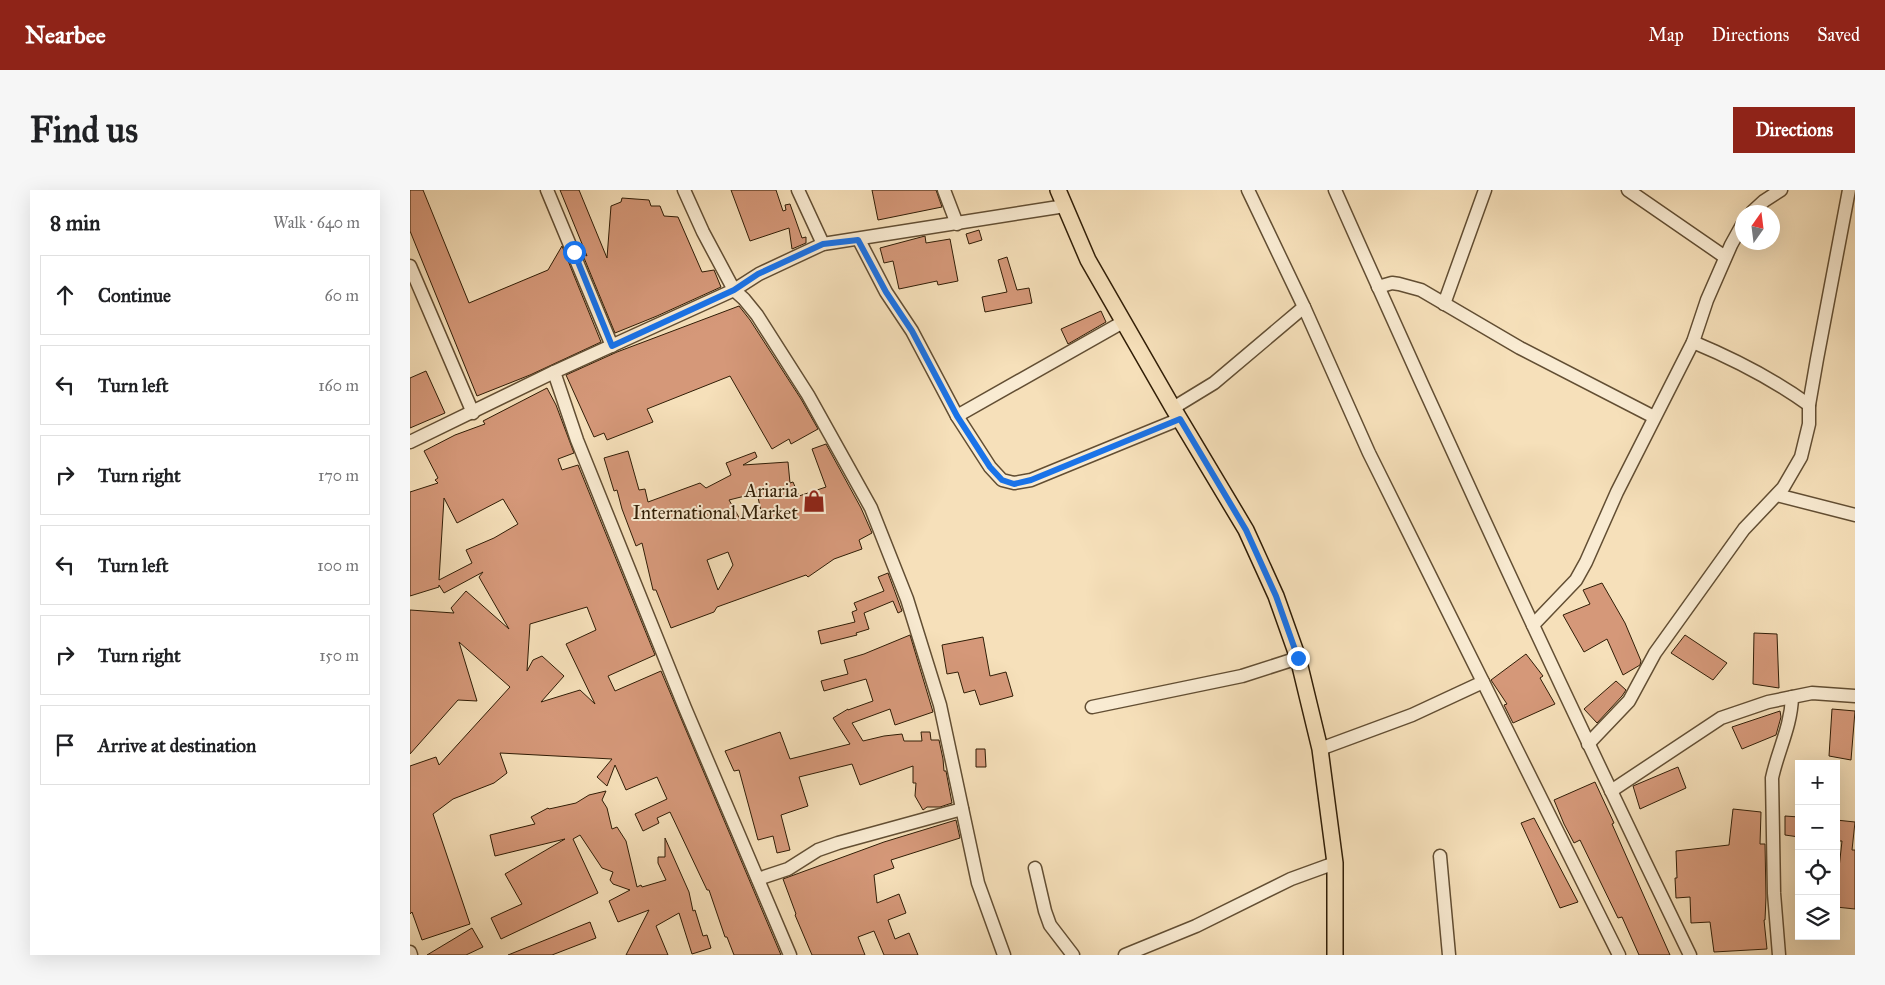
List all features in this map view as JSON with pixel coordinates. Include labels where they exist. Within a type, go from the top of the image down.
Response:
[{"type":"main road","points":[[1058,190],[1088,260],[1176,414],[1246,530],[1276,596],[1298,658],[1320,749],[1335,862],[1335,955]]},
{"type":"street","points":[[547,190],[612,346]]},
{"type":"street","points":[[684,190],[703,232],[734,290],[757,315],[808,395],[870,508],[907,599],[940,705],[978,883],[1004,955]]},
{"type":"street","points":[[798,190],[823,244]]},
{"type":"street","points":[[944,190],[957,224]]},
{"type":"street","points":[[1248,190],[1304,307],[1369,453],[1619,955]]},
{"type":"street","points":[[1335,190],[1588,744],[1690,955]]},
{"type":"street","points":[[1444,304],[1485,190]]},
{"type":"street","points":[[1628,190],[1725,258]]},
{"type":"street","points":[[1760,205],[1781,190]]},
{"type":"street","points":[[1588,744],[1629,701],[1654,653],[1744,529],[1777,495],[1794,472],[1801,457],[1809,424],[1809,405],[1850,190]]},
{"type":"street","points":[[410,442],[554,372],[734,290],[758,274],[823,244],[1065,206]]},
{"type":"street","points":[[1533,625],[1576,580],[1586,562],[1616,492],[1693,342],[1707,300],[1735,239]]},
{"type":"street","points":[[858,240],[886,292],[912,331],[957,416],[990,467],[1002,480],[1014,484],[1031,480],[1176,414],[1304,307]]},
{"type":"street","points":[[410,266],[473,413]]},
{"type":"street","points":[[1378,287],[1392,283],[1407,285],[1421,290],[1520,348],[1654,417]]},
{"type":"street","points":[[957,416],[1123,322]]},
{"type":"street","points":[[1693,342],[1724,355],[1773,380],[1809,405]]},
{"type":"street","points":[[554,372],[577,440],[685,708],[790,955]]},
{"type":"street","points":[[1777,495],[1855,515]]},
{"type":"street","points":[[1092,707],[1242,676],[1298,658]]},
{"type":"street","points":[[1320,749],[1412,715],[1483,682]]},
{"type":"street","points":[[1611,791],[1721,718],[1768,702],[1812,693],[1855,696]]},
{"type":"street","points":[[1779,955],[1774,893],[1772,778],[1775,763],[1787,732],[1792,697]]},
{"type":"street","points":[[758,879],[788,869],[818,850],[838,843],[962,809]]},
{"type":"street","points":[[1440,856],[1448,955]]},
{"type":"street","points":[[1125,955],[1196,926],[1291,879],[1335,862]]},
{"type":"street","points":[[1035,868],[1050,925],[1073,955]]},
{"type":"building","points":[[410,190],[423,190],[469,303],[548,270],[562,246],[601,342],[530,375],[477,396],[410,231]]},
{"type":"building","points":[[560,190],[579,190],[607,258],[611,206],[621,202],[622,198],[649,200],[651,206],[660,206],[664,216],[678,217],[702,272],[714,270],[721,287],[615,333],[582,253],[587,256]]},
{"type":"building","points":[[731,190],[776,190],[783,211],[786,210],[785,205],[790,204],[802,238],[806,237],[806,243],[792,249],[789,228],[750,241]]},
{"type":"building","points":[[872,190],[936,190],[942,207],[878,220]]},
{"type":"building","points":[[979,230],[982,240],[969,244],[966,234]]},
{"type":"building","points":[[925,236],[926,243],[950,239],[958,281],[938,285],[937,281],[899,289],[893,261],[884,263],[880,248]]},
{"type":"building","points":[[1007,257],[1017,290],[1029,288],[1032,303],[985,312],[982,297],[1007,292],[998,260]]},
{"type":"building","points":[[739,306],[801,399],[818,429],[791,444],[789,439],[772,449],[730,376],[647,409],[653,422],[607,440],[604,433],[594,437],[566,375],[617,352]]},
{"type":"building","points":[[1101,311],[1106,322],[1068,344],[1061,329]]},
{"type":"building","points":[[426,371],[445,413],[410,428],[410,378]]},
{"type":"building","points":[[547,388],[556,405],[574,453],[558,459],[562,470],[578,465],[655,655],[608,676],[615,691],[661,671],[781,955],[734,955],[727,937],[725,937],[709,890],[707,890],[670,812],[657,818],[659,823],[643,831],[635,814],[667,799],[657,777],[626,790],[615,765],[607,786],[597,777],[612,759],[500,753],[507,773],[494,783],[453,799],[433,814],[470,924],[422,940],[412,912],[410,914],[410,766],[436,757],[439,765],[510,687],[459,642],[477,701],[458,700],[410,754],[410,610],[454,613],[451,608],[466,591],[509,629],[479,577],[483,572],[444,593],[439,585],[439,587],[410,596],[410,492],[438,483],[435,480],[438,478],[424,451],[455,435],[485,424],[483,421]],"holes":[[[444,498],[457,523],[503,499],[518,524],[494,538],[466,550],[472,563],[439,580]],[[587,607],[596,630],[566,644],[595,704],[580,690],[541,702],[564,676],[542,656],[533,660],[527,671],[530,624]]]},
{"type":"building","points":[[826,444],[861,508],[872,533],[859,540],[862,549],[834,559],[808,577],[806,575],[717,607],[714,612],[671,628],[656,590],[653,590],[642,543],[636,546],[617,490],[614,491],[604,458],[628,451],[639,490],[645,489],[648,502],[700,483],[706,488],[731,475],[726,463],[755,452],[757,457],[743,465],[788,462],[790,483],[793,482],[799,496],[826,487],[812,449]],"holes":[[[757,493],[761,511],[740,519],[729,500]],[[728,552],[733,565],[718,590],[707,560]]]},
{"type":"building","points":[[888,573],[902,611],[898,613],[893,601],[864,613],[869,629],[856,633],[857,635],[821,644],[818,631],[855,622],[852,612],[857,610],[854,603],[884,591],[878,577]]},
{"type":"building","points":[[1602,583],[1625,623],[1641,661],[1640,665],[1623,675],[1607,639],[1584,652],[1563,615],[1590,604],[1583,590]]},
{"type":"building","points":[[1754,633],[1777,634],[1779,688],[1753,684]]},
{"type":"building","points":[[910,635],[933,712],[895,725],[890,709],[852,723],[863,741],[902,734],[904,741],[922,741],[921,732],[930,732],[931,740],[939,740],[952,803],[940,807],[927,807],[923,810],[915,796],[916,783],[913,783],[913,766],[860,785],[852,764],[799,777],[808,806],[781,815],[790,850],[777,853],[773,836],[758,840],[739,770],[734,771],[725,751],[780,732],[790,759],[850,744],[833,718],[848,709],[873,701],[866,679],[824,691],[821,681],[848,674],[844,660]]},
{"type":"building","points":[[1685,635],[1727,663],[1713,680],[1671,653]]},
{"type":"building","points":[[983,637],[990,676],[1006,672],[1013,696],[980,705],[975,690],[964,693],[958,672],[947,674],[942,645]]},
{"type":"building","points":[[1526,654],[1543,676],[1540,678],[1555,704],[1513,723],[1504,705],[1507,704],[1491,680]]},
{"type":"building","points":[[1616,681],[1626,690],[1597,723],[1584,709]]},
{"type":"building","points":[[1832,709],[1855,711],[1851,760],[1829,756]]},
{"type":"building","points":[[1780,711],[1781,717],[1776,735],[1742,749],[1732,727]]},
{"type":"building","points":[[976,749],[985,749],[986,767],[976,767]]},
{"type":"building","points":[[1678,767],[1686,788],[1640,809],[1633,786]]},
{"type":"building","points":[[1595,782],[1670,955],[1639,955],[1622,917],[1618,918],[1580,840],[1574,843],[1564,824],[1554,800]]},
{"type":"building","points":[[606,791],[602,800],[607,808],[612,829],[617,827],[626,841],[637,887],[666,880],[658,863],[658,857],[665,857],[665,838],[689,892],[693,911],[695,910],[703,936],[707,935],[711,948],[692,954],[679,913],[656,926],[668,955],[626,955],[649,910],[618,922],[609,901],[630,890],[613,884],[610,880],[613,872],[602,868],[580,835],[573,839],[598,893],[501,939],[491,918],[522,904],[505,874],[565,839],[495,856],[490,835],[535,824],[531,817],[548,808],[576,803],[589,795]]},
{"type":"building","points":[[1733,809],[1761,812],[1760,844],[1765,844],[1766,897],[1764,920],[1767,949],[1714,952],[1710,922],[1691,923],[1690,897],[1676,898],[1676,851],[1729,845]]},
{"type":"building","points":[[1785,816],[1795,817],[1795,836],[1785,835]]},
{"type":"building","points":[[1534,818],[1578,902],[1560,908],[1521,823]]},
{"type":"building","points":[[956,820],[960,838],[891,860],[894,868],[874,875],[877,903],[899,894],[906,913],[888,920],[895,939],[909,933],[918,955],[884,955],[874,931],[858,937],[865,955],[812,955],[795,915],[783,879],[884,842]]},
{"type":"building","points":[[1840,820],[1855,822],[1852,850],[1855,850],[1855,909],[1840,907],[1842,841],[1840,841]]},
{"type":"building","points":[[590,922],[596,938],[552,955],[508,955]]},
{"type":"building","points":[[472,928],[483,947],[466,955],[427,955]]},
{"type":"place","name":"Ariaria International Market","points":[[814,501]]},
{"type":"route","points":[[574,252],[612,346],[734,290],[752,277],[823,244],[858,240],[886,292],[912,331],[957,416],[990,467],[1002,480],[1014,484],[1031,480],[1180,419],[1246,530],[1276,596],[1298,658]]}]
